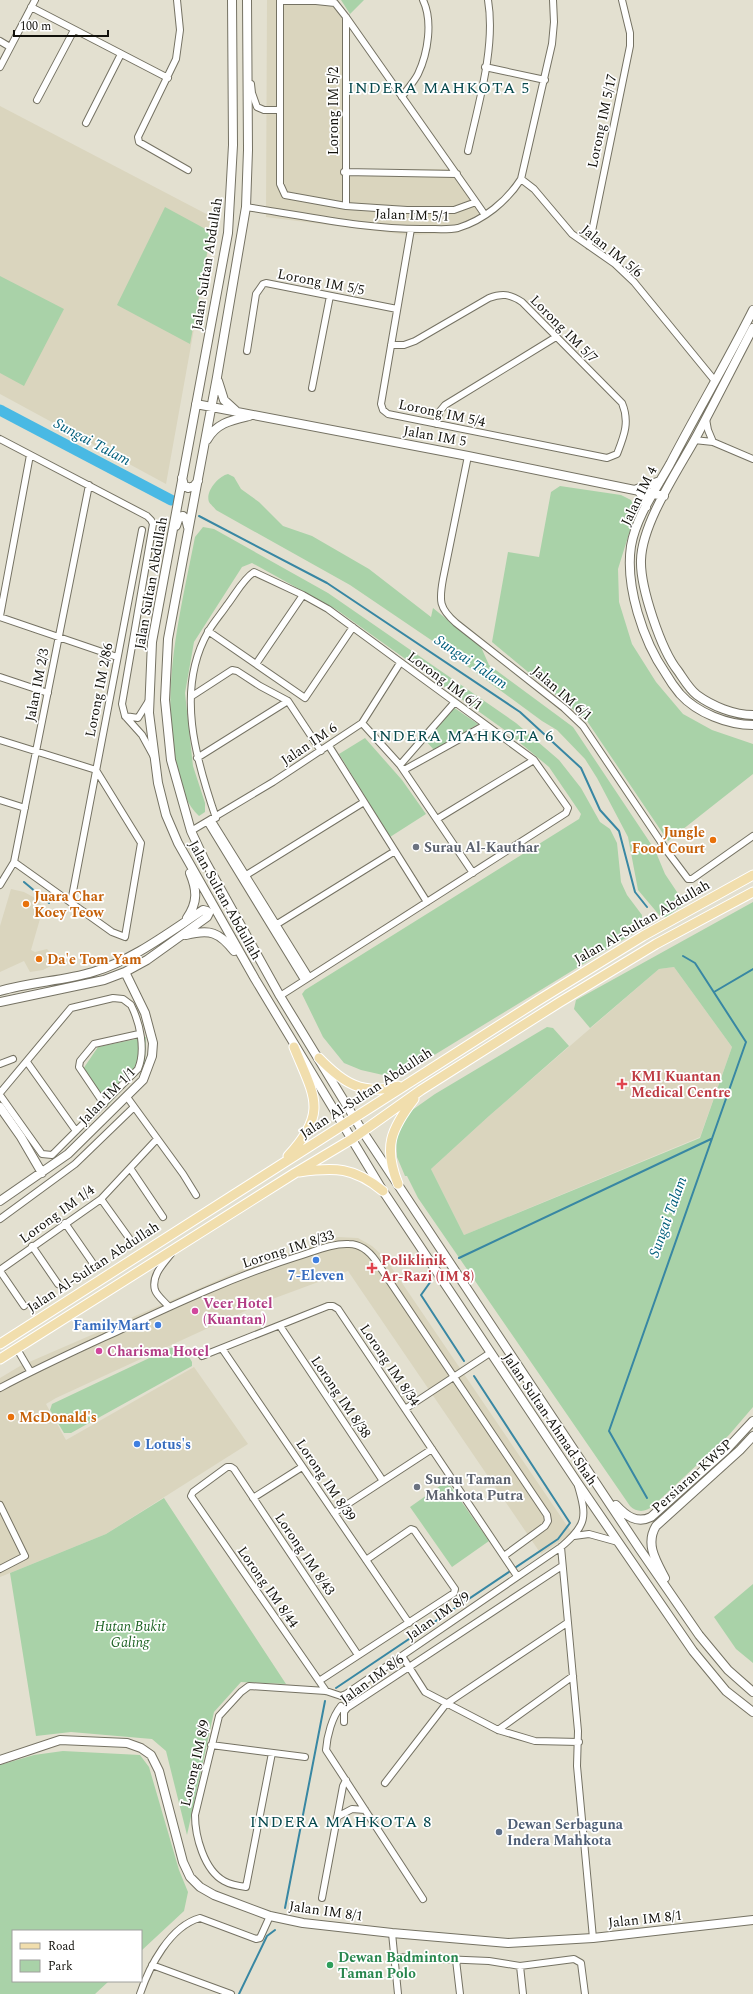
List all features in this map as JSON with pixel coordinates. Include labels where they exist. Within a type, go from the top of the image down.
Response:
[{"type":"main road","name":"Jalan Sultan Abdullah","points":[[232,0],[233,145],[228,233],[152,642],[148,702],[154,757],[166,815],[178,843],[294,1047],[344,1125]]},
{"type":"main road","name":"Jalan Sultan Abdullah","points":[[247,0],[248,48],[246,207],[217,377],[168,640],[165,700],[171,760],[191,832],[204,862],[280,996],[354,1118]]},
{"type":"main road","name":"Jalan IM 4","points":[[753,310],[750,323],[715,381],[646,507],[632,544],[630,579],[639,616],[651,648],[679,694],[693,706],[728,722],[742,725],[753,725]]},
{"type":"main road","name":"Jalan IM 4","points":[[753,328],[664,496],[648,531],[641,559],[642,572],[649,603],[667,654],[673,665],[696,694],[724,709],[743,715],[753,715]]},
{"type":"main road","points":[[217,377],[220,392],[224,400],[235,411],[241,414]]},
{"type":"main road","name":"Jalan IM 5","points":[[196,404],[241,414],[637,489],[664,496]]},
{"type":"main road","points":[[204,444],[215,429],[226,422],[252,416]]},
{"type":"main road","points":[[182,478],[184,485],[188,488],[194,486],[198,480]]},
{"type":"main road","points":[[646,507],[643,497],[637,489],[660,481]]},
{"type":"main road","points":[[170,544],[179,517],[183,516],[186,519],[189,530]]},
{"type":"main road","points":[[178,843],[194,884],[197,897],[193,909],[178,927]]},
{"type":"main road","name":"Jalan Al-Sultan Abdullah","points":[[0,1344],[414,1079],[642,936],[753,875]]},
{"type":"main road","name":"Jalan Al-Sultan Abdullah","points":[[0,1359],[295,1172],[352,1139],[421,1090],[656,944],[753,892]]},
{"type":"main road","points":[[0,991],[98,970],[141,951],[203,910],[207,910],[209,913],[204,919],[182,936],[147,960],[125,972],[104,980],[0,1002]]},
{"type":"main road","points":[[182,936],[208,931],[215,934],[229,945],[255,980]]},
{"type":"main road","name":"Jalan IM 1/1","points":[[0,1201],[68,1154],[140,1084],[148,1070],[152,1056],[153,1043],[145,1013],[125,972]]},
{"type":"main road","points":[[252,1182],[293,1150],[310,1127],[314,1115],[313,1095],[294,1047]]},
{"type":"main road","points":[[319,1058],[333,1073],[358,1087],[373,1090],[387,1089],[414,1079]]},
{"type":"main road","points":[[398,1184],[392,1170],[390,1155],[391,1141],[395,1126],[402,1113],[421,1090]]},
{"type":"main road","points":[[0,1107],[42,1173]]},
{"type":"main road","name":"Jalan Sultan Ahmad Shah","points":[[354,1118],[601,1488],[639,1548],[716,1657],[753,1692]]},
{"type":"main road","name":"Jalan Sultan Ahmad Shah","points":[[344,1125],[383,1191],[627,1557],[706,1669],[726,1691],[753,1712]]},
{"type":"main road","points":[[295,1172],[336,1169],[354,1172],[370,1180],[383,1191]]},
{"type":"main road","name":"Persiaran KWSP","points":[[601,1488],[627,1516],[636,1520],[647,1519],[726,1450],[753,1421]]},
{"type":"main road","name":"Persiaran KWSP","points":[[678,1603],[653,1555],[651,1542],[654,1529],[737,1454],[752,1438]]},
{"type":"main road","points":[[627,1557],[634,1558],[637,1555],[639,1548]]},
{"type":"main road","points":[[645,1582],[648,1573],[652,1572],[658,1575]]},
{"type":"main road","name":"Jalan IM 8/1","points":[[0,1760],[60,1740],[127,1743],[141,1748],[151,1755],[160,1772],[183,1862],[190,1877],[200,1887],[214,1896],[270,1916],[303,1923],[392,1933],[454,1937],[508,1943],[593,1938],[753,1920]]},
{"type":"street","points":[[0,67],[35,0]]},
{"type":"street","points":[[177,0],[180,30],[176,59],[138,137],[139,142],[188,170]]},
{"type":"street","points":[[402,97],[418,73],[426,52],[428,13],[423,0]]},
{"type":"street","points":[[468,151],[485,67],[490,28],[488,0]]},
{"type":"street","name":"Jalan IM 5/1","points":[[246,207],[372,227],[411,229],[456,228],[471,223],[485,215],[512,193],[521,179],[545,80],[552,44],[553,0]]},
{"type":"street","name":"Lorong IM 5/17","points":[[588,246],[630,46],[630,33],[622,0]]},
{"type":"street","points":[[476,202],[454,210],[407,210],[346,206],[285,195],[280,184],[280,1],[316,1],[334,3],[346,17],[457,174],[485,215]]},
{"type":"street","points":[[31,7],[168,78]]},
{"type":"street","name":"Lorong IM 5/2","points":[[346,17],[344,172],[346,206]]},
{"type":"street","points":[[37,100],[74,30]]},
{"type":"street","points":[[0,41],[10,47]]},
{"type":"street","points":[[248,48],[252,93],[257,107],[264,110],[280,110]]},
{"type":"street","points":[[86,123],[121,54]]},
{"type":"street","points":[[485,67],[545,80]]},
{"type":"street","points":[[344,172],[457,174]]},
{"type":"street","name":"Jalan IM 5/6","points":[[521,179],[534,189],[567,229],[614,264],[634,282],[715,381]]},
{"type":"street","name":"Lorong IM 5/4","points":[[411,229],[380,404],[383,410],[388,414],[607,458]]},
{"type":"street","name":"Lorong IM 5/5","points":[[247,351],[256,294],[263,284],[397,309]]},
{"type":"street","name":"Lorong IM 5/7","points":[[391,345],[404,345],[414,341],[489,298],[499,294],[507,295],[522,302],[622,403],[625,411],[627,428],[617,454],[607,458]]},
{"type":"street","points":[[312,388],[330,296]]},
{"type":"street","points":[[436,424],[440,411],[445,405],[556,337]]},
{"type":"street","points":[[706,417],[708,430],[713,442]]},
{"type":"street","points":[[0,439],[147,516],[153,524],[122,704],[125,716],[142,735],[154,757]]},
{"type":"street","points":[[694,440],[713,442],[753,459]]},
{"type":"street","points":[[30,455],[0,617],[117,657]]},
{"type":"street","name":"Jalan IM 6/1","points":[[468,456],[442,579],[440,595],[443,610],[456,623],[564,708],[584,726],[667,851],[688,879],[692,879],[752,840]]},
{"type":"street","name":"Jalan IM 2/3","points":[[0,885],[14,862],[89,485]]},
{"type":"street","name":"Lorong IM 2/86","points":[[71,902],[142,530]]},
{"type":"street","name":"Lorong IM 6/1","points":[[280,996],[566,813],[568,808],[534,760],[353,628],[303,595],[254,572],[208,631],[196,662],[192,696],[192,727],[197,758],[212,821],[244,877],[306,978]]},
{"type":"street","points":[[256,664],[303,595]]},
{"type":"street","points":[[208,631],[304,698],[353,628]]},
{"type":"street","name":"Jalan IM 6","points":[[191,832],[212,821],[329,746],[362,723],[400,663]]},
{"type":"street","points":[[192,696],[234,670],[288,701],[321,750]]},
{"type":"street","points":[[0,677],[48,693]]},
{"type":"street","points":[[197,758],[288,701]]},
{"type":"street","points":[[125,716],[138,718],[148,702]]},
{"type":"street","points":[[402,768],[454,702]]},
{"type":"street","points":[[362,723],[402,768],[438,819],[473,873]]},
{"type":"street","points":[[402,768],[485,725]]},
{"type":"street","points":[[0,740],[96,770],[140,843],[125,936],[118,935],[14,862]]},
{"type":"street","points":[[329,746],[427,902]]},
{"type":"street","points":[[438,819],[534,760]]},
{"type":"street","points":[[0,800],[25,808]]},
{"type":"street","points":[[244,877],[364,802]]},
{"type":"street","points":[[274,926],[395,851]]},
{"type":"street","points":[[114,998],[123,999],[131,1005],[134,1010],[139,1034],[142,1056],[138,1068],[52,1155],[42,1154],[0,1094],[69,1011],[75,1006],[114,998]]},
{"type":"street","points":[[104,1104],[79,1067],[80,1061],[94,1044],[139,1034]]},
{"type":"street","points":[[0,1064],[13,1059]]},
{"type":"street","points":[[27,1062],[76,1131]]},
{"type":"street","points":[[127,1097],[196,1195]]},
{"type":"street","name":"Jalan IM 1/1","points":[[0,1219],[75,1164],[134,1106]]},
{"type":"street","name":"Lorong IM 1/4","points":[[0,1270],[32,1246],[101,1199],[157,1139]]},
{"type":"street","points":[[130,1168],[163,1216]]},
{"type":"street","points":[[101,1199],[129,1238]]},
{"type":"street","points":[[65,1223],[92,1262]]},
{"type":"street","name":"Lorong IM 8/33","points":[[0,1388],[30,1371],[169,1307],[263,1268],[335,1245],[360,1245],[373,1256],[547,1515],[548,1521],[545,1526],[505,1558]]},
{"type":"street","points":[[32,1246],[58,1284]]},
{"type":"street","points":[[169,1307],[155,1290],[155,1280],[160,1267],[176,1248]]},
{"type":"street","points":[[0,1270],[24,1306]]},
{"type":"street","name":"Lorong IM 8/34","points":[[202,1356],[223,1350],[328,1306],[333,1306],[338,1309],[515,1574]]},
{"type":"street","name":"Lorong IM 8/38","points":[[280,1326],[383,1481]]},
{"type":"street","points":[[17,1349],[30,1371]]},
{"type":"street","name":"Lorong IM 8/39","points":[[223,1350],[409,1623]]},
{"type":"street","points":[[405,1409],[490,1353]]},
{"type":"street","points":[[744,1431],[752,1438]]},
{"type":"street","points":[[334,1513],[432,1449]]},
{"type":"street","name":"Lorong IM 8/44","points":[[231,1467],[227,1467],[193,1492],[191,1496],[326,1691]]},
{"type":"street","name":"Lorong IM 8/43","points":[[231,1467],[358,1656]]},
{"type":"street","points":[[253,1498],[302,1467]]},
{"type":"street","points":[[574,1536],[580,1527],[584,1516],[584,1506],[577,1482]]},
{"type":"street","points":[[0,1505],[24,1556],[0,1569]]},
{"type":"street","points":[[319,1681],[454,1593],[455,1589],[414,1530],[411,1530],[366,1560]]},
{"type":"street","points":[[574,1536],[589,1534],[618,1542]]},
{"type":"street","name":"Jalan IM 8/9","points":[[341,1696],[402,1656],[515,1574],[562,1547],[574,1536]]},
{"type":"street","points":[[562,1547],[562,1566],[579,1742],[577,1766],[593,1938]]},
{"type":"street","name":"Jalan IM 8/6","points":[[344,1722],[343,1709],[347,1708],[562,1566]]},
{"type":"street","points":[[385,1783],[446,1704],[567,1623]]},
{"type":"street","points":[[402,1656],[425,1692],[498,1730],[535,1741],[579,1742]]},
{"type":"street","points":[[498,1730],[573,1676]]},
{"type":"street","name":"Lorong IM 8/9","points":[[272,1753],[246,1887],[223,1881],[213,1871],[206,1860],[195,1828],[195,1814],[219,1716],[241,1692],[249,1686],[326,1691]]},
{"type":"street","points":[[326,1691],[341,1696],[343,1709],[337,1711],[327,1740],[326,1750],[423,1899]]},
{"type":"street","points":[[211,1745],[305,1757]]},
{"type":"street","points":[[322,1898],[343,1786],[346,1780]]},
{"type":"street","points":[[337,1817],[352,1809],[365,1810]]},
{"type":"street","points":[[140,1994],[152,1965],[171,1939],[190,1921],[200,1918],[256,1939],[260,1938],[270,1916]]},
{"type":"street","points":[[392,1933],[398,1994]]},
{"type":"street","points":[[395,1958],[489,1961],[520,1966],[574,1960],[581,1963],[586,1994]]},
{"type":"street","points":[[456,1960],[460,1994]]},
{"type":"street","points":[[152,1965],[231,1994]]},
{"type":"street","points":[[520,1966],[523,1994]]},
{"type":"shaded area","points":[[267,0],[330,0],[349,27],[348,169],[451,169],[487,219],[457,233],[408,235],[266,217]]},
{"type":"shaded area","points":[[0,106],[214,218],[166,484],[0,394]]},
{"type":"shaded area","points":[[11,889],[24,892],[37,899],[42,906],[42,912],[31,950],[35,952],[47,949],[53,956],[54,961],[51,966],[43,970],[30,972],[24,961],[0,972],[0,926]]},
{"type":"shaded area","name":"KMI Kuantan Medical Centre","points":[[674,967],[732,1047],[700,1137],[464,1235],[431,1169],[489,1116],[659,969]]},
{"type":"shaded area","points":[[338,1237],[358,1238],[372,1246],[385,1258],[572,1533],[541,1554],[348,1271],[267,1301],[56,1398],[46,1404],[66,1440],[194,1367],[248,1444],[106,1534],[0,1577],[0,1378],[20,1366],[262,1261]]},
{"type":"green space","points":[[341,0],[364,0],[350,14]]},
{"type":"green space","points":[[165,207],[211,232],[190,344],[117,305]]},
{"type":"green space","points":[[0,276],[64,309],[24,386],[0,373]]},
{"type":"green space","points":[[228,474],[234,477],[241,489],[259,502],[283,526],[312,536],[369,569],[431,617],[433,608],[481,647],[489,665],[573,727],[655,850],[665,874],[685,904],[666,917],[660,916],[638,890],[628,837],[597,778],[585,759],[557,730],[542,721],[437,644],[350,585],[216,510],[209,502],[209,493],[217,481],[224,475]]},
{"type":"green space","points":[[560,486],[621,495],[631,500],[636,511],[618,569],[619,602],[632,644],[656,682],[683,714],[712,730],[753,744],[753,774],[668,841],[587,721],[492,642],[508,552],[539,557],[551,492]]},
{"type":"green space","points":[[203,527],[214,529],[328,593],[516,723],[559,760],[581,788],[600,822],[610,829],[617,843],[621,882],[627,895],[642,915],[642,928],[413,1068],[383,1075],[361,1070],[344,1063],[323,1037],[302,994],[305,990],[579,819],[581,814],[549,767],[506,731],[337,610],[252,563],[242,567],[194,642],[185,693],[193,766],[205,803],[205,812],[199,816],[188,802],[179,776],[173,746],[171,686],[183,596],[195,537]]},
{"type":"green space","points":[[453,707],[478,724],[434,750],[425,740]]},
{"type":"green space","points":[[365,738],[402,780],[426,814],[390,837],[339,754]]},
{"type":"green space","points":[[753,902],[753,1407],[729,1435],[653,1506],[647,1510],[639,1511],[630,1506],[418,1198],[407,1176],[405,1176],[397,1157],[396,1139],[399,1128],[408,1113],[435,1094],[547,1027],[553,1028],[569,1046],[431,1169],[464,1235],[700,1138],[732,1047],[674,967],[659,969],[590,1028],[574,1009],[576,1000]]},
{"type":"green space","points":[[146,1037],[145,1063],[140,1071],[108,1105],[83,1069],[98,1047]]},
{"type":"green space","points":[[179,1344],[182,1345],[192,1362],[192,1366],[71,1433],[64,1433],[50,1410],[52,1404]]},
{"type":"green space","points":[[447,1481],[489,1541],[452,1567],[410,1507]]},
{"type":"green space","name":"Hutan Bukit Galing","points":[[164,1498],[286,1684],[241,1682],[214,1712],[187,1835],[166,1751],[152,1739],[71,1732],[36,1736],[10,1573],[106,1534]]},
{"type":"green space","points":[[753,1584],[753,1663],[736,1649],[714,1617]]},
{"type":"green space","points":[[63,1751],[140,1755],[149,1767],[179,1870],[188,1892],[184,1911],[142,1950],[142,1930],[12,1930],[12,1982],[108,1982],[95,1994],[0,1994],[0,1765],[34,1755]]},
{"type":"waterway","name":"Sungai Talam","points":[[0,410],[171,500]]},
{"type":"waterway","name":"Sungai Talam","points":[[199,516],[327,583],[520,712],[581,768],[600,810],[619,831],[635,892],[647,907]]},
{"type":"waterway","points":[[24,882],[49,903]]},
{"type":"waterway","name":"Sungai Talam","points":[[647,1498],[609,1431],[746,1042],[695,963],[683,956]]},
{"type":"waterway","points":[[714,992],[753,969]]},
{"type":"waterway","points":[[459,1258],[711,1139]]},
{"type":"waterway","points":[[431,1281],[421,1295],[464,1361]]},
{"type":"waterway","points":[[336,1688],[558,1539],[570,1523],[474,1376]]},
{"type":"waterway","points":[[285,1908],[325,1701]]},
{"type":"waterway","points":[[239,1994],[267,1936],[275,1930]]},
{"type":"place","name":"Jungle Food Court","points":[[713,840]]},
{"type":"place","name":"Surau Al-Kauthar","points":[[416,847]]},
{"type":"place","name":"Juara Char Koey Teow","points":[[26,904]]},
{"type":"place","name":"Da'e Tom Yam","points":[[39,959]]},
{"type":"place","name":"KMI Kuantan Medical Centre","points":[[622,1084]]},
{"type":"place","name":"7-Eleven","points":[[316,1260]]},
{"type":"place","name":"Poliklinik Ar-Razi (IM 8)","points":[[372,1268]]},
{"type":"place","name":"Veer Hotel (Kuantan)","points":[[195,1311]]},
{"type":"place","name":"FamilyMart","points":[[158,1325]]},
{"type":"place","name":"Charisma Hotel","points":[[99,1351]]},
{"type":"place","name":"McDonald's","points":[[11,1417]]},
{"type":"place","name":"Lotus's","points":[[137,1444]]},
{"type":"place","name":"Surau Taman Mahkota Putra","points":[[417,1487]]},
{"type":"place","name":"Dewan Serbaguna Indera Mahkota","points":[[499,1832]]},
{"type":"place","name":"Dewan Badminton Taman Polo","points":[[330,1965]]},
{"type":"district","name":"INDERA MAHKOTA 5","points":[[439,88]]},
{"type":"district","name":"INDERA MAHKOTA 6","points":[[463,736]]},
{"type":"district","name":"INDERA MAHKOTA 8","points":[[341,1822]]}]
